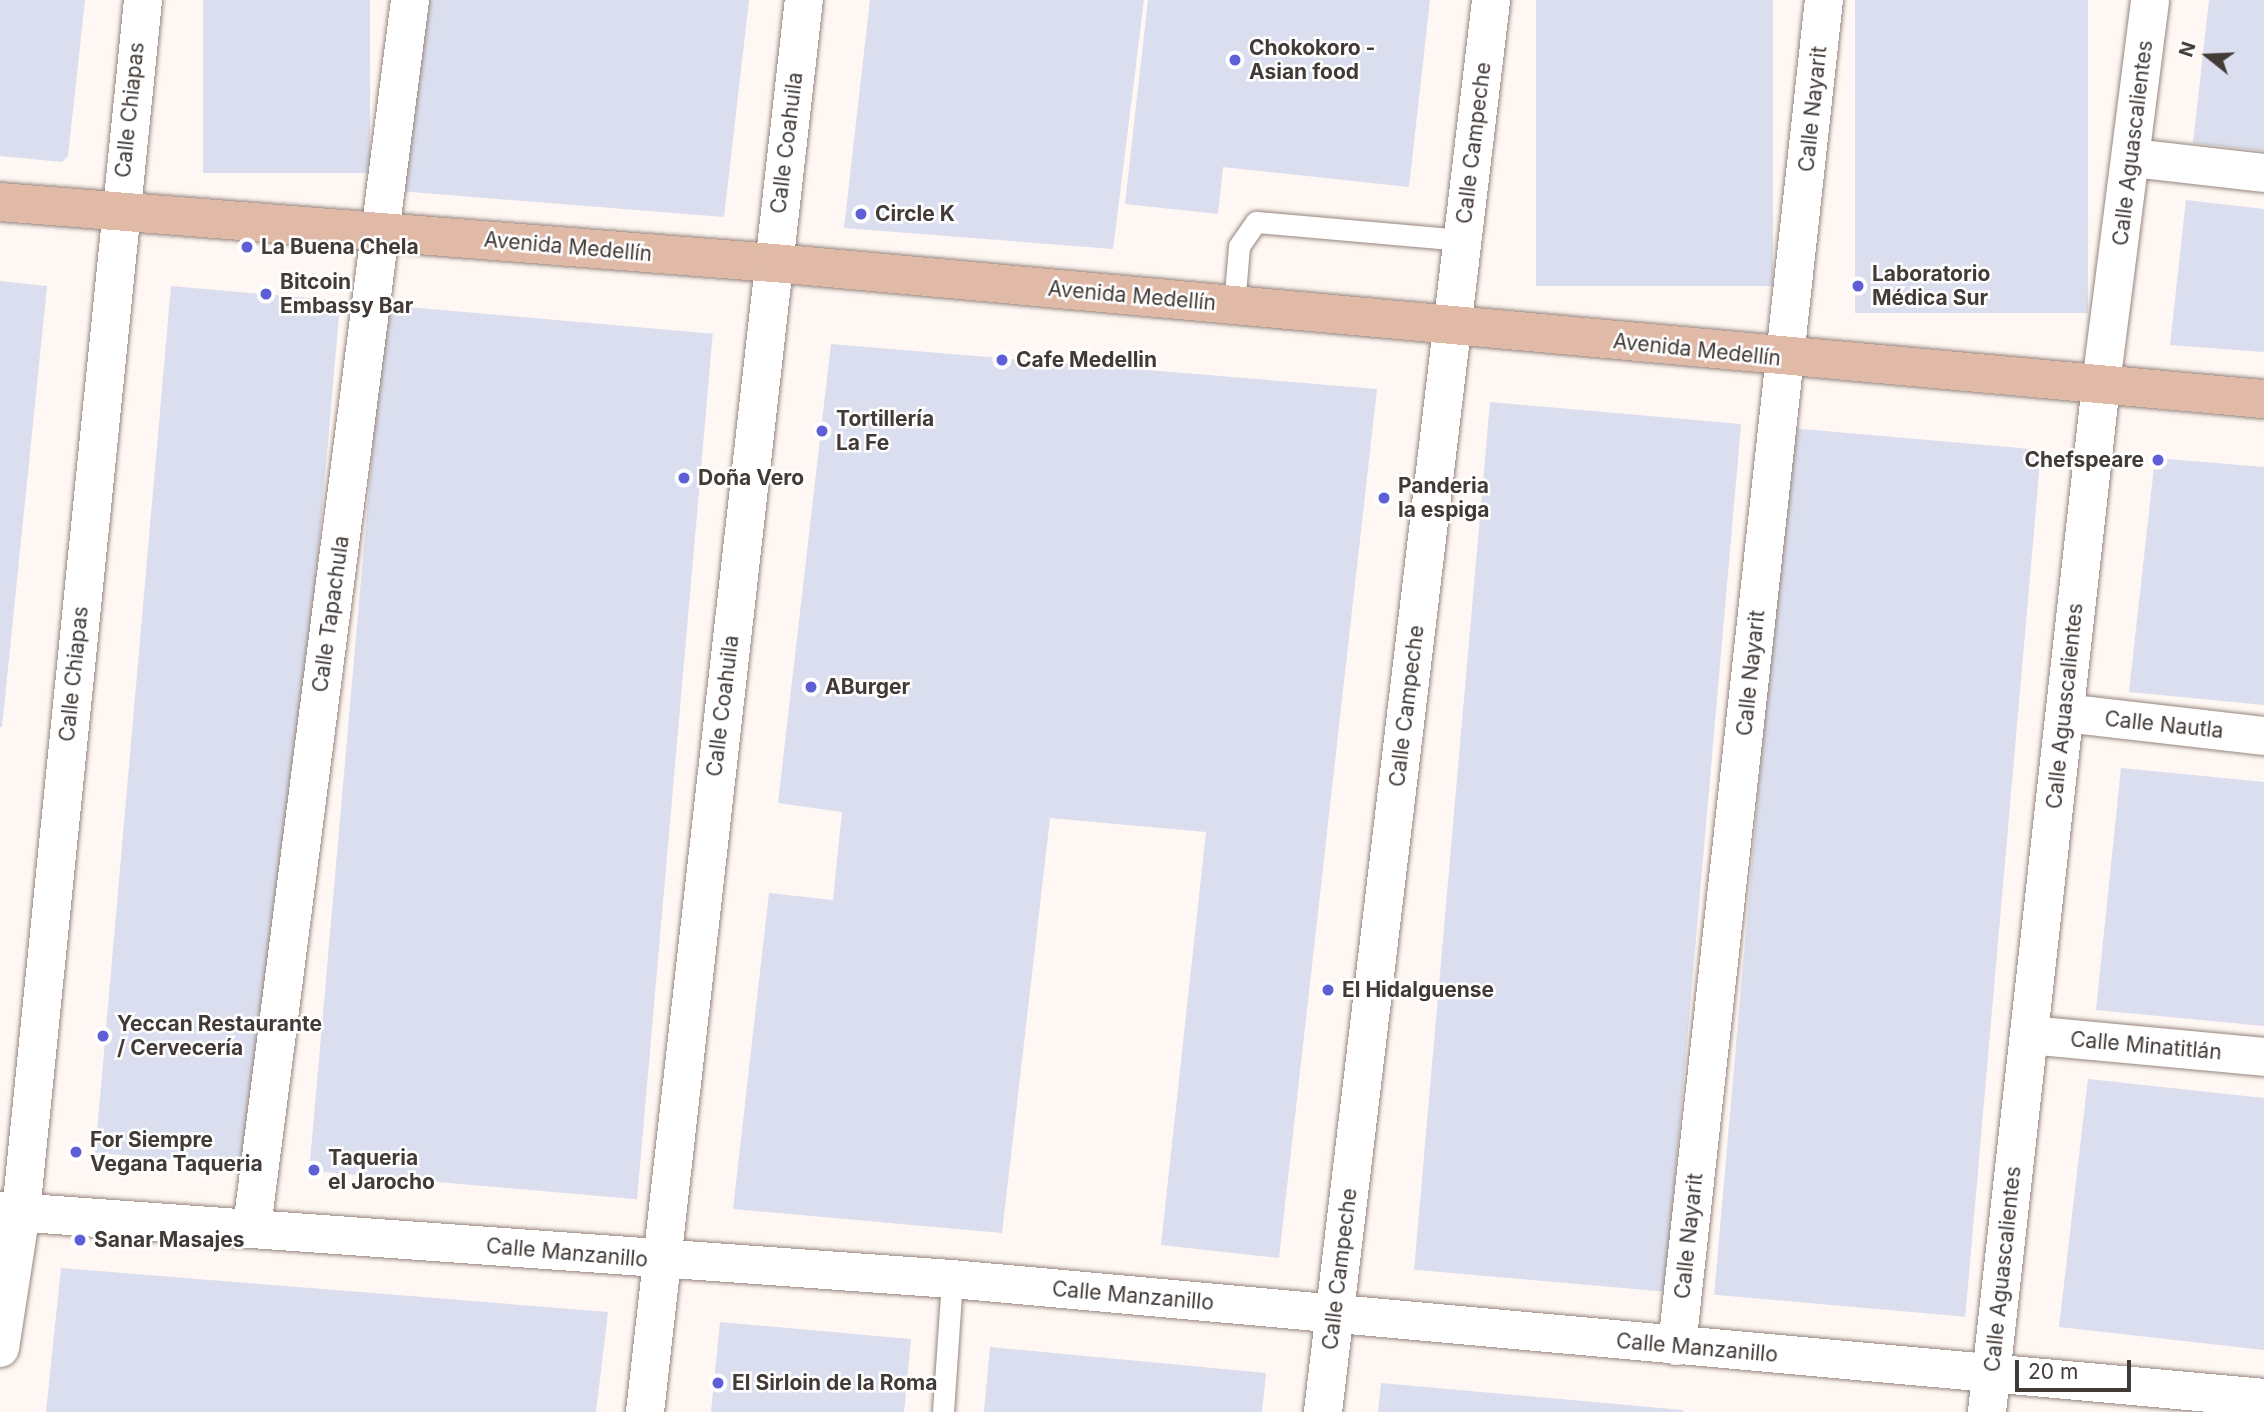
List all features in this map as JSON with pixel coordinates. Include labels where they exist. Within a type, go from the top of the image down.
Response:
[{"type":"main road","name":"Avenida Medellín","points":[[0,202],[774,263],[1786,359],[2264,400]]},
{"type":"street","name":"Calle Chiapas","points":[[0,1348],[11,1211],[143,0]]},
{"type":"street","name":"Calle Tapachula","points":[[252,1227],[383,232],[410,0]]},
{"type":"street","name":"Calle Coahuila","points":[[645,1412],[804,0]]},
{"type":"street","name":"Calle Campeche","points":[[1323,1412],[1491,0]]},
{"type":"street","name":"Calle Nayarit","points":[[1676,1346],[1824,0]]},
{"type":"street","name":"Calle Aguascalientes","points":[[1987,1412],[2101,384],[2133,158],[2150,0]]},
{"type":"street","points":[[2133,158],[2264,173]]},
{"type":"street","name":"Calle Nautla","points":[[2065,713],[2264,736]]},
{"type":"street","name":"Calle Minatitlán","points":[[2029,1035],[2264,1057]]},
{"type":"street","name":"Calle Manzanillo","points":[[11,1211],[252,1227],[660,1261],[952,1279],[1334,1316],[2264,1398]]},
{"type":"lane","points":[[1234,306],[1239,246],[1256,222],[1463,240]]},
{"type":"lane","points":[[943,1412],[952,1279]]},
{"type":"building","points":[[0,0],[85,0],[68,156],[62,162],[0,156]]},
{"type":"building","points":[[203,0],[370,0],[370,173],[203,173]]},
{"type":"building","points":[[420,0],[749,0],[724,217],[399,191]]},
{"type":"building","points":[[870,0],[1144,0],[1113,249],[844,228]]},
{"type":"building","points":[[1148,0],[1430,0],[1409,187],[1223,167],[1218,214],[1125,204]]},
{"type":"building","points":[[1536,0],[1773,0],[1773,286],[1536,286]]},
{"type":"building","points":[[1855,0],[2088,0],[2088,313],[1855,313]]},
{"type":"building","points":[[2209,0],[2264,0],[2264,151],[2193,143]]},
{"type":"building","points":[[2186,200],[2264,209],[2264,352],[2170,345]]},
{"type":"building","points":[[0,281],[47,286],[2,727],[0,727]]},
{"type":"building","points":[[171,286],[340,301],[265,1168],[95,1153]]},
{"type":"building","points":[[385,305],[713,334],[637,1199],[309,1171]]},
{"type":"building","points":[[831,344],[1377,389],[1279,1258],[1161,1245],[1206,832],[1050,818],[1002,1233],[733,1209],[769,893],[833,900],[842,812],[778,803]]},
{"type":"building","points":[[1490,402],[1741,424],[1665,1292],[1414,1270]]},
{"type":"building","points":[[1790,428],[2041,450],[1965,1317],[1714,1295]]},
{"type":"building","points":[[2155,458],[2264,467],[2264,705],[2129,692]]},
{"type":"building","points":[[2121,768],[2264,782],[2264,1026],[2096,1010]]},
{"type":"building","points":[[2088,1079],[2264,1098],[2264,1350],[2059,1327]]},
{"type":"building","points":[[61,1268],[608,1312],[596,1412],[46,1412]]},
{"type":"building","points":[[720,1322],[911,1339],[904,1412],[711,1412]]},
{"type":"building","points":[[990,1347],[1266,1373],[1262,1412],[984,1412]]},
{"type":"building","points":[[1381,1383],[1683,1410],[1683,1412],[1378,1412]]},
{"type":"place","name":"Chokokoro - Asian food","points":[[1235,60]]},
{"type":"place","name":"Circle K","points":[[861,214]]},
{"type":"place","name":"La Buena Chela","points":[[247,247]]},
{"type":"place","name":"Laboratorio Médica Sur","points":[[1858,286]]},
{"type":"place","name":"Bitcoin Embassy Bar","points":[[266,294]]},
{"type":"place","name":"Cafe Medellin","points":[[1002,360]]},
{"type":"place","name":"Tortillería La Fe","points":[[822,431]]},
{"type":"place","name":"Chefspeare","points":[[2158,460]]},
{"type":"place","name":"Doña Vero","points":[[684,478]]},
{"type":"place","name":"Panderia la espiga","points":[[1384,498]]},
{"type":"place","name":"ABurger","points":[[811,687]]},
{"type":"place","name":"El Hidalguense","points":[[1328,990]]},
{"type":"place","name":"Yeccan Restaurante / Cervecería","points":[[103,1036]]},
{"type":"place","name":"For Siempre Vegana Taqueria","points":[[76,1152]]},
{"type":"place","name":"Taqueria el Jarocho","points":[[314,1170]]},
{"type":"place","name":"Sanar Masajes","points":[[80,1240]]},
{"type":"place","name":"El Sirloin de la Roma","points":[[718,1383]]}]
